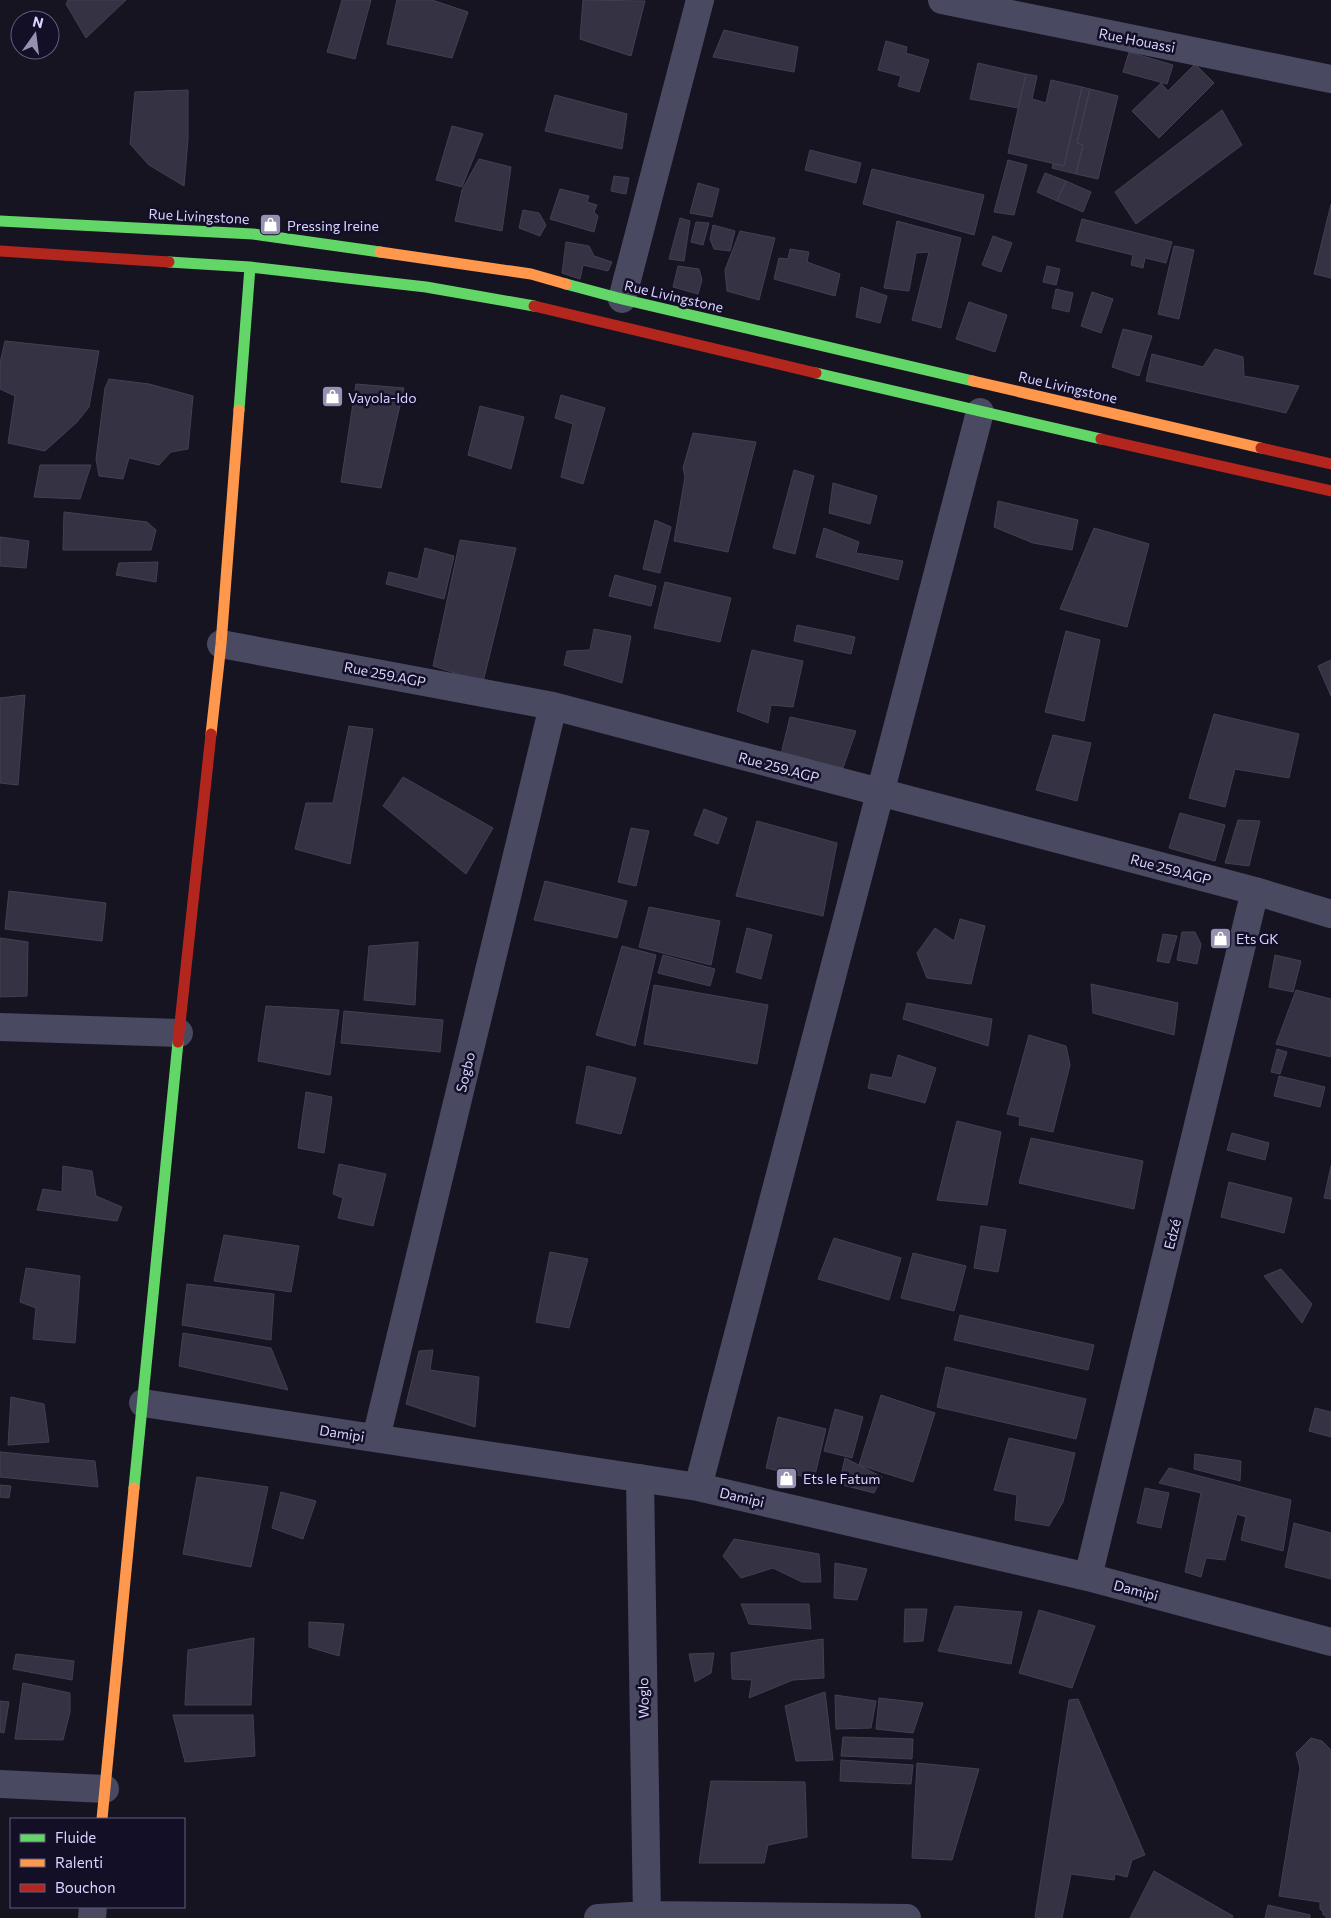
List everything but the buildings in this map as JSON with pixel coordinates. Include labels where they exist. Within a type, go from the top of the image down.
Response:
[{"type":"street","points":[[618,313],[700,0]]},
{"type":"street","name":"Rue Houassi","points":[[942,0],[1331,79]]},
{"type":"street","name":"Rue Livingstone","points":[[0,221],[253,234],[531,274],[618,313],[984,398],[1331,464]]},
{"type":"street","name":"Rue Livingstone","points":[[0,251],[250,267],[426,287],[519,302],[618,313],[984,398],[1331,491]]},
{"type":"street","points":[[102,1818],[179,1033],[221,644],[250,267]]},
{"type":"street","points":[[698,1487],[984,398]]},
{"type":"street","name":"Rue 259.AGP","points":[[221,644],[553,706],[879,794],[1255,891],[1331,914]]},
{"type":"street","name":"Sogbo","points":[[376,1438],[553,706]]},
{"type":"street","name":"Edzé","points":[[1088,1577],[1255,891]]},
{"type":"street","points":[[0,1028],[179,1033]]},
{"type":"street","name":"Damipi","points":[[143,1402],[698,1487],[1088,1577],[1331,1642]]},
{"type":"street","name":"Woglo","points":[[640,1478],[647,1917]]},
{"type":"street","points":[[0,1784],[105,1789]]},
{"type":"street","points":[[598,1918],[907,1918]]},
{"type":"traffic: fast","points":[[0,221],[253,234],[380,252]]},
{"type":"traffic: fast","points":[[169,262],[250,267],[426,287],[534,306]]},
{"type":"traffic: fast","points":[[239,410],[250,267]]},
{"type":"traffic: fast","points":[[566,284],[622,299],[973,381]]},
{"type":"traffic: fast","points":[[816,373],[1101,439]]},
{"type":"traffic: fast","points":[[134,1488],[178,1042]]},
{"type":"traffic: slow","points":[[380,252],[531,274],[566,284]]},
{"type":"traffic: slow","points":[[973,381],[1261,448]]},
{"type":"traffic: slow","points":[[211,734],[221,644],[239,410]]},
{"type":"traffic: slow","points":[[102,1818],[134,1488]]},
{"type":"traffic: jam","points":[[0,251],[169,262]]},
{"type":"traffic: jam","points":[[534,306],[816,373]]},
{"type":"traffic: jam","points":[[1101,439],[1331,491]]},
{"type":"traffic: jam","points":[[1261,448],[1331,464]]},
{"type":"traffic: jam","points":[[178,1042],[211,734]]},
{"type":"place","name":"Pressing Ireine","points":[[271,225]]},
{"type":"place","name":"Vayola-Ido","points":[[332,397]]},
{"type":"place","name":"Ets GK","points":[[1220,938]]},
{"type":"place","name":"Ets le Fatum","points":[[787,1478]]}]
